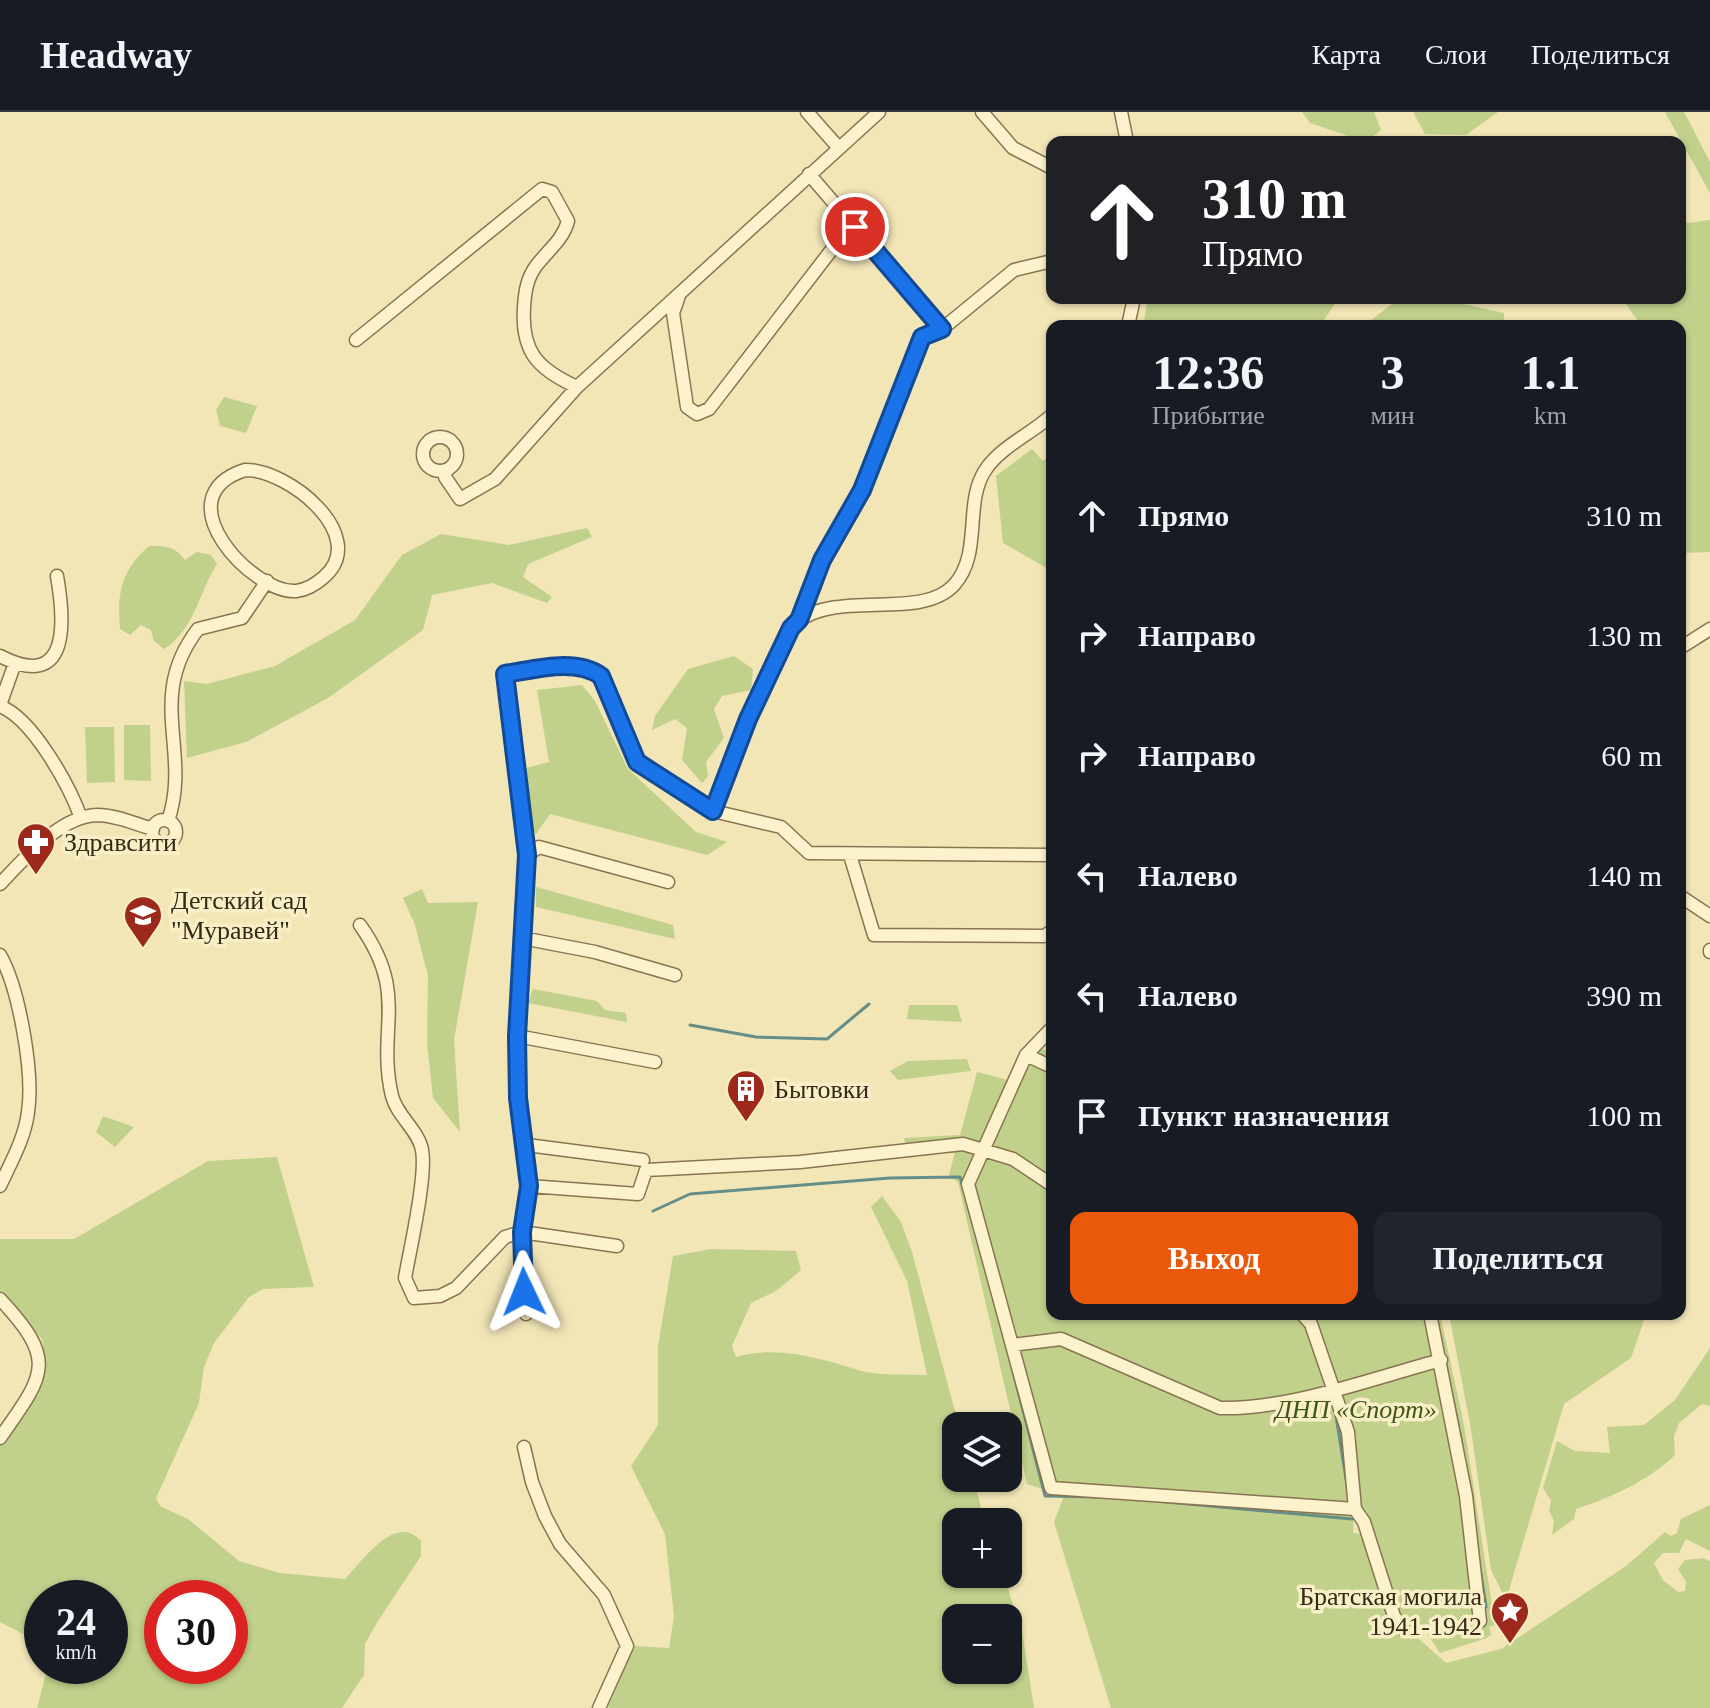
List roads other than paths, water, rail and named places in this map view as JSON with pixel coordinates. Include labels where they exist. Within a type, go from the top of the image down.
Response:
[{"type":"street","points":[[807,112],[838,147]]},
{"type":"street","points":[[446,471],[445,477],[460,499],[495,479],[577,387],[879,112]]},
{"type":"street","points":[[982,112],[1013,148],[1046,165]]},
{"type":"street","points":[[1121,112],[1126,136]]},
{"type":"street","points":[[809,174],[942,329]]},
{"type":"street","points":[[356,340],[542,189],[552,192],[568,221],[565,234],[535,267],[526,287],[522,328],[528,349],[544,367],[552,375],[577,387]]},
{"type":"street","points":[[679,296],[673,313],[687,407],[697,414],[709,409],[833,248],[855,227]]},
{"type":"street","points":[[713,811],[748,719],[791,628],[799,620],[822,560],[862,490],[922,337],[942,329],[1014,270],[1046,262]]},
{"type":"street","points":[[799,620],[845,605],[928,600],[952,587],[966,565],[979,484],[985,470],[1002,452],[1046,419]]},
{"type":"street","points":[[245,470],[267,472],[300,491],[325,517],[339,547],[329,572],[306,588],[285,589],[267,581],[224,544],[210,516],[218,486],[245,470]]},
{"type":"street","points":[[0,656],[15,663],[35,666],[51,658],[57,651],[63,622],[57,576]]},
{"type":"street","points":[[168,821],[176,785],[170,694],[174,672],[198,629],[242,618],[267,581]]},
{"type":"street","points":[[1686,644],[1710,629]]},
{"type":"street","points":[[15,663],[0,705],[14,714],[35,737],[81,818]]},
{"type":"street","points":[[526,1314],[522,1232],[529,1186],[527,1145],[518,1098],[517,1036],[527,855],[505,674],[564,666],[593,670],[601,676],[637,762],[713,811],[781,827],[809,853],[1046,855]]},
{"type":"street","points":[[0,884],[53,835],[81,818],[106,815],[153,829]]},
{"type":"street","points":[[160,821],[168,821],[175,829],[170,842],[157,842],[153,829],[160,821]]},
{"type":"street","points":[[527,855],[539,847],[668,882]]},
{"type":"street","points":[[850,855],[874,935],[1046,935]]},
{"type":"street","points":[[1686,900],[1710,916]]},
{"type":"street","points":[[360,925],[377,949],[386,973],[391,1010],[388,1079],[394,1104],[422,1149],[405,1278],[414,1298],[440,1296],[456,1288],[505,1237],[522,1232],[617,1246]]},
{"type":"street","points":[[522,938],[595,952],[675,975]]},
{"type":"street","points":[[0,955],[16,995],[29,1105],[23,1135],[0,1186]]},
{"type":"street","points":[[1046,1034],[1026,1055],[968,1184],[1051,1488],[1355,1509]]},
{"type":"street","points":[[517,1036],[655,1062]]},
{"type":"street","points":[[1026,1055],[1046,1064]]},
{"type":"street","points":[[529,1186],[638,1194],[646,1170],[800,1162],[963,1144],[1013,1159],[1046,1181]]},
{"type":"street","points":[[527,1145],[643,1160]]},
{"type":"street","points":[[0,1299],[24,1323],[41,1358],[31,1392],[0,1438]]},
{"type":"street","points":[[1307,1320],[1335,1388],[1353,1460],[1355,1509],[1364,1522],[1394,1616],[1404,1630]]},
{"type":"street","points":[[1431,1320],[1466,1496],[1480,1621]]},
{"type":"street","points":[[1012,1345],[1061,1339],[1220,1408],[1242,1409],[1441,1360]]},
{"type":"street","points":[[524,1447],[532,1482],[545,1516],[560,1544],[604,1595],[627,1646],[599,1708]]},
{"type":"waterway","points":[[690,1025],[756,1037],[827,1039],[869,1004]]},
{"type":"waterway","points":[[653,1211],[690,1194],[890,1178],[960,1177],[963,1187]]},
{"type":"waterway","points":[[1008,1352],[1045,1496],[1097,1497]]},
{"type":"waterway","points":[[1445,1361],[1462,1444]]},
{"type":"waterway","points":[[1336,1416],[1348,1491]]},
{"type":"waterway","points":[[1156,1501],[1352,1519]]},
{"type":"waterway","points":[[1481,1574],[1486,1607]]},
{"type":"place","name":"Здравсити","points":[[36,876]]},
{"type":"place","name":"Детский сад \"Муравей\"","points":[[143,949]]},
{"type":"place","name":"Бытовки","points":[[746,1123]]},
{"type":"place","name":"Братская могила 1941-1942","points":[[1510,1645]]},
{"type":"park label","name":"ДНП «Спорт»","points":[[1356,1409]]}]
